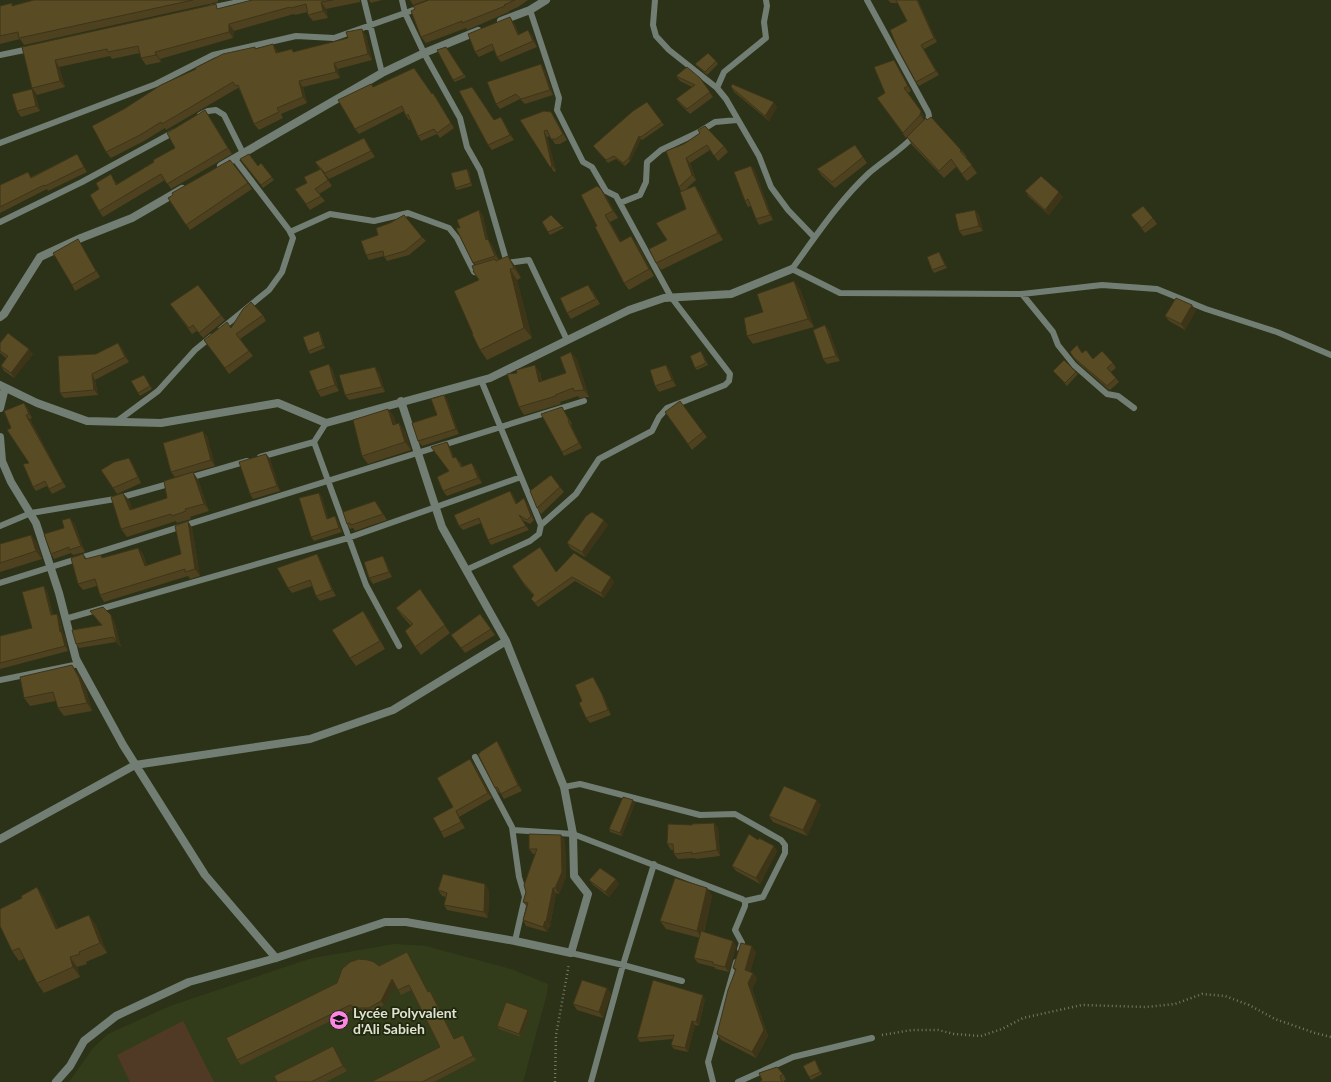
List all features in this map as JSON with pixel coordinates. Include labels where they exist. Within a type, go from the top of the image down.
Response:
[{"type":"street","points":[[214,170],[382,73],[424,52],[530,10],[546,0]]},
{"type":"street","points":[[0,317],[4,314],[40,257],[81,238],[132,218],[186,186]]},
{"type":"street","points":[[0,408],[2,387],[38,403],[87,421],[161,423],[278,403],[326,423],[401,401],[490,378],[629,310],[664,298],[731,294],[792,269]]},
{"type":"street","points":[[56,1082],[70,1066],[84,1041],[116,1016],[189,982],[276,958],[385,922],[406,922],[515,941],[571,953],[588,894],[574,876],[574,834],[564,787],[506,641],[442,527],[401,401]]},
{"type":"street","points":[[0,437],[2,461],[11,482],[36,523],[76,659],[122,745],[205,875],[276,958]]},
{"type":"street","points":[[0,839],[135,765],[310,739],[393,710],[506,641]]},
{"type":"lane","points":[[202,10],[248,0]]},
{"type":"lane","points":[[364,0],[382,73]]},
{"type":"lane","points":[[402,0],[405,13],[424,52],[460,118],[467,147],[480,170],[507,263]]},
{"type":"lane","points":[[655,0],[653,25],[656,36],[669,50],[717,88],[726,100],[759,156],[771,187],[788,210],[814,237]]},
{"type":"lane","points":[[717,88],[724,72],[766,38],[764,22],[767,6],[766,0]]},
{"type":"lane","points":[[867,0],[930,116],[928,122],[904,147],[869,173],[837,208],[814,237],[792,269],[840,293],[1022,294],[1102,285],[1157,289],[1206,309],[1277,332],[1331,355]]},
{"type":"lane","points":[[0,143],[156,84],[213,55],[296,36],[334,38],[426,5]]},
{"type":"lane","points":[[530,10],[559,98],[557,110],[583,162],[592,167],[606,190],[616,196],[671,297],[730,374],[729,382],[725,385],[667,408],[659,417],[652,431],[599,459],[576,494],[541,525]]},
{"type":"lane","points":[[0,55],[39,46]]},
{"type":"lane","points":[[195,118],[212,110],[216,110],[224,115],[243,153]]},
{"type":"lane","points":[[620,203],[640,195],[646,182],[647,162],[661,150],[699,132],[715,122],[737,120]]},
{"type":"lane","points":[[0,222],[82,182],[182,126]]},
{"type":"lane","points":[[116,422],[158,391],[195,350],[269,290],[282,272],[293,238],[234,158]]},
{"type":"lane","points":[[290,232],[330,214],[374,221],[408,213],[449,228],[457,238],[474,272],[477,273],[485,271]]},
{"type":"lane","points":[[500,266],[507,263],[529,260],[567,340]]},
{"type":"lane","points":[[1022,294],[1053,332],[1058,345],[1074,365],[1106,394],[1118,396],[1134,408]]},
{"type":"lane","points":[[466,570],[530,541],[539,534],[541,525],[482,380]]},
{"type":"lane","points":[[0,583],[584,401]]},
{"type":"lane","points":[[184,479],[314,442],[326,423]]},
{"type":"lane","points":[[314,442],[366,585],[399,646]]},
{"type":"lane","points":[[65,619],[348,538],[521,477]]},
{"type":"lane","points":[[0,526],[31,513],[115,499],[176,481]]},
{"type":"lane","points":[[0,680],[79,664]]},
{"type":"lane","points":[[475,757],[513,830],[519,877],[525,896],[515,941]]},
{"type":"lane","points":[[513,830],[574,834],[654,864],[745,901],[763,897],[785,853],[785,845],[781,840],[735,814],[700,815],[580,784],[564,787]]},
{"type":"lane","points":[[591,1082],[623,965],[654,864]]},
{"type":"lane","points":[[713,1082],[708,1062],[742,943],[735,930],[745,906],[745,901]]},
{"type":"lane","points":[[571,953],[682,981]]},
{"type":"lane","points":[[738,1082],[793,1057],[872,1038]]},
{"type":"path","points":[[555,1082],[556,1035],[571,953]]},
{"type":"path","points":[[872,1038],[912,1030],[938,1030],[954,1034],[981,1036],[1002,1029],[1023,1018],[1082,1005],[1146,1007],[1175,1004],[1202,994],[1225,996],[1249,1005],[1275,1019],[1331,1037]]},
{"type":"shaded area","name":"Lycée Polyvalent d'Ali Sabieh","points":[[394,944],[426,946],[511,969],[548,984],[547,994],[523,1082],[69,1082],[93,1048],[108,1034],[170,1006],[313,958]]},
{"type":"shaded area","points":[[183,1021],[214,1082],[130,1082],[117,1055]]},
{"type":"building","points":[[34,0],[193,0],[19,38],[18,32],[0,36],[0,6],[12,3],[12,6]]},
{"type":"building","points":[[252,0],[333,0],[321,2],[323,11],[308,15],[306,4],[229,24],[229,32],[155,52],[156,55],[141,58],[138,46],[108,52],[107,49],[55,60],[60,81],[32,88],[22,47],[216,4],[217,9]]},
{"type":"building","points":[[429,0],[515,0],[504,5],[505,6],[462,23],[462,21],[421,37],[411,11],[415,9],[413,6]]},
{"type":"building","points":[[896,0],[917,0],[934,38],[921,45],[936,71],[916,82],[898,49],[890,30],[907,21]]},
{"type":"building","points":[[510,17],[518,35],[528,30],[533,41],[497,57],[492,44],[475,52],[468,34]]},
{"type":"building","points":[[362,29],[368,54],[334,63],[336,72],[299,81],[303,97],[277,108],[279,112],[254,124],[238,85],[236,86],[233,82],[162,124],[161,122],[140,135],[106,152],[92,126],[124,109],[161,85],[196,69],[195,68],[223,54],[255,47],[255,49],[273,44],[276,53],[292,49],[293,52],[348,38],[346,32]]},
{"type":"building","points":[[446,47],[464,75],[453,80],[437,50]]},
{"type":"building","points":[[708,53],[716,61],[705,72],[695,64]]},
{"type":"building","points":[[894,60],[908,86],[904,88],[921,111],[920,115],[903,133],[877,98],[885,93],[874,67]]},
{"type":"building","points":[[541,64],[550,90],[521,99],[516,94],[496,104],[487,82]]},
{"type":"building","points":[[687,67],[700,78],[710,92],[687,109],[676,99],[695,85],[676,76]]},
{"type":"building","points":[[414,68],[432,94],[433,93],[451,123],[437,133],[434,129],[418,136],[408,114],[406,116],[402,106],[355,129],[338,100],[371,84],[373,87]]},
{"type":"building","points":[[732,84],[774,102],[765,116],[731,87]]},
{"type":"building","points":[[472,87],[494,120],[501,117],[510,135],[488,145],[459,91]]},
{"type":"building","points":[[32,89],[36,106],[17,111],[12,94]]},
{"type":"building","points":[[647,102],[662,122],[641,137],[639,136],[629,158],[623,163],[614,156],[606,160],[593,146],[633,111]]},
{"type":"building","points":[[205,110],[228,148],[167,184],[161,174],[99,211],[90,195],[99,189],[96,183],[111,174],[116,185],[154,162],[153,160],[175,148],[167,133]]},
{"type":"building","points":[[544,111],[551,112],[563,134],[556,139],[551,139],[547,130],[544,131],[552,166],[550,167],[520,120]]},
{"type":"building","points":[[931,117],[961,150],[960,151],[972,165],[962,174],[951,159],[939,171],[907,137],[926,118],[927,120]]},
{"type":"building","points":[[705,126],[724,146],[714,156],[707,145],[686,158],[692,175],[679,187],[666,151],[684,144],[700,133],[698,130]]},
{"type":"building","points":[[364,138],[371,151],[325,173],[315,162]]},
{"type":"building","points":[[855,145],[863,157],[832,182],[817,169]]},
{"type":"building","points":[[77,154],[84,167],[0,207],[0,185],[28,172],[31,178]]},
{"type":"building","points":[[249,154],[258,166],[261,163],[272,177],[261,185],[240,159]]},
{"type":"building","points":[[230,160],[248,183],[186,225],[168,198],[173,195],[172,193]]},
{"type":"building","points":[[751,166],[770,215],[756,219],[748,199],[745,201],[734,172]]},
{"type":"building","points":[[321,169],[328,180],[315,189],[321,196],[306,204],[295,189],[307,183],[304,177]]},
{"type":"building","points":[[467,169],[471,183],[455,188],[451,173]]},
{"type":"building","points":[[1041,176],[1059,192],[1045,210],[1025,191]]},
{"type":"building","points":[[597,186],[601,189],[613,211],[605,215],[620,242],[631,236],[649,269],[624,283],[595,227],[597,226],[581,195]]},
{"type":"building","points":[[695,186],[718,233],[656,263],[649,249],[667,240],[656,223],[686,209],[680,192]]},
{"type":"building","points":[[1143,206],[1153,218],[1142,228],[1131,215]]},
{"type":"building","points":[[479,210],[486,240],[488,239],[495,256],[473,263],[456,228],[460,228],[457,220]]},
{"type":"building","points":[[975,210],[979,226],[959,231],[955,214]]},
{"type":"building","points":[[404,215],[422,237],[405,251],[384,257],[383,251],[366,255],[361,241],[378,235],[376,228],[390,223]]},
{"type":"building","points":[[551,215],[562,226],[548,232],[542,222]]},
{"type":"building","points":[[78,239],[96,271],[72,285],[53,253]]},
{"type":"building","points":[[939,252],[945,265],[932,270],[927,257]]},
{"type":"building","points":[[508,256],[514,268],[510,269],[524,328],[480,350],[454,291],[479,280],[473,271],[472,266],[495,259],[496,261]]},
{"type":"building","points":[[794,281],[808,319],[747,336],[744,318],[763,312],[757,294]]},
{"type":"building","points":[[198,285],[221,315],[199,333],[193,325],[189,328],[170,304]]},
{"type":"building","points":[[588,285],[596,299],[567,313],[560,298]]},
{"type":"building","points":[[1176,298],[1192,305],[1181,324],[1165,316]]},
{"type":"building","points":[[251,302],[263,315],[236,334],[249,351],[225,368],[204,340],[227,322],[231,328],[243,309]]},
{"type":"building","points":[[825,325],[836,356],[823,359],[813,330]]},
{"type":"building","points":[[319,331],[323,345],[308,351],[303,337]]},
{"type":"building","points":[[8,333],[29,349],[11,373],[1,366],[8,356],[0,351],[0,343]]},
{"type":"building","points":[[118,343],[125,357],[92,374],[94,390],[60,393],[58,356],[96,354]]},
{"type":"building","points":[[1077,345],[1082,353],[1086,350],[1093,359],[1102,351],[1113,363],[1107,368],[1116,378],[1107,386],[1074,358],[1070,352]]},
{"type":"building","points":[[701,351],[706,363],[695,368],[690,356]]},
{"type":"building","points":[[571,352],[584,390],[574,391],[573,388],[555,395],[556,396],[519,407],[507,374],[517,373],[516,370],[535,365],[539,382],[566,373],[560,357]]},
{"type":"building","points":[[1064,360],[1076,372],[1065,383],[1053,371]]},
{"type":"building","points":[[329,364],[335,385],[317,391],[309,371]]},
{"type":"building","points":[[666,365],[672,380],[655,386],[650,370]]},
{"type":"building","points":[[375,367],[382,387],[345,395],[339,375]]},
{"type":"building","points":[[144,375],[150,386],[138,393],[131,381]]},
{"type":"building","points":[[444,395],[456,429],[418,441],[412,423],[437,415],[431,399]]},
{"type":"building","points":[[680,401],[703,432],[688,444],[665,412]]},
{"type":"building","points":[[24,403],[29,414],[26,415],[63,482],[49,489],[45,481],[33,487],[23,464],[29,463],[7,430],[11,428],[4,411]]},
{"type":"building","points":[[562,407],[579,443],[562,452],[541,414]]},
{"type":"building","points":[[388,409],[393,425],[399,423],[405,442],[362,456],[353,420]]},
{"type":"building","points":[[203,431],[211,460],[171,472],[163,443]]},
{"type":"building","points":[[447,442],[453,458],[456,457],[461,467],[472,463],[478,478],[443,491],[437,477],[449,471],[431,447]]},
{"type":"building","points":[[266,454],[277,486],[250,494],[239,462]]},
{"type":"building","points":[[129,458],[138,477],[113,488],[101,470],[114,462]]},
{"type":"building","points":[[193,472],[204,504],[185,509],[186,511],[172,516],[171,514],[121,529],[111,497],[123,493],[130,510],[167,498],[164,481]]},
{"type":"building","points":[[551,475],[560,487],[537,508],[530,491]]},
{"type":"building","points":[[510,491],[516,504],[524,498],[531,516],[527,520],[519,515],[526,526],[488,540],[479,518],[459,526],[454,515]]},
{"type":"building","points":[[319,493],[327,519],[335,516],[339,528],[311,537],[299,498]]},
{"type":"building","points":[[375,501],[383,514],[351,525],[350,523],[347,524],[343,512]]},
{"type":"building","points":[[592,512],[604,520],[582,552],[567,543],[586,516]]},
{"type":"building","points":[[70,518],[81,546],[69,550],[69,547],[51,554],[44,534],[64,528],[62,520]]},
{"type":"building","points":[[188,521],[195,569],[185,572],[185,569],[100,595],[95,579],[78,584],[71,558],[83,554],[85,559],[101,555],[102,558],[138,548],[145,566],[181,554],[175,526]]},
{"type":"building","points":[[31,535],[36,551],[0,563],[0,544]]},
{"type":"building","points":[[540,547],[556,572],[574,553],[611,577],[601,593],[572,577],[535,603],[531,599],[534,595],[512,566]]},
{"type":"building","points":[[317,554],[332,590],[316,596],[310,580],[288,588],[277,568]]},
{"type":"building","points":[[383,556],[389,572],[369,578],[364,562]]},
{"type":"building","points":[[44,586],[51,615],[57,614],[60,632],[61,631],[65,646],[0,663],[0,636],[32,628],[22,592]]},
{"type":"building","points":[[420,589],[445,625],[415,647],[405,631],[413,624],[396,608]]},
{"type":"building","points":[[103,607],[111,615],[117,643],[113,637],[76,644],[72,630],[102,625],[90,611]]},
{"type":"building","points":[[363,611],[380,641],[350,658],[332,630]]},
{"type":"building","points":[[480,614],[491,629],[461,648],[451,635]]},
{"type":"building","points":[[72,665],[79,678],[87,703],[58,708],[53,692],[24,698],[20,677]]},
{"type":"building","points":[[593,677],[608,710],[586,718],[579,703],[582,701],[575,685]]},
{"type":"building","points":[[497,741],[518,785],[501,794],[497,787],[495,788],[478,754]]},
{"type":"building","points":[[470,759],[488,793],[456,811],[461,822],[441,832],[433,818],[453,807],[437,778]]},
{"type":"building","points":[[784,786],[817,800],[803,830],[769,816]]},
{"type":"building","points":[[623,797],[633,800],[620,833],[609,829]]},
{"type":"building","points":[[714,823],[717,850],[692,854],[692,852],[674,854],[673,844],[667,844],[668,824],[692,825]]},
{"type":"building","points":[[529,834],[561,835],[562,872],[555,888],[553,888],[546,922],[545,921],[543,927],[523,920],[528,903],[523,902],[526,892],[524,885],[537,849],[529,849]]},
{"type":"building","points":[[749,834],[758,840],[759,838],[774,846],[756,878],[732,866]]},
{"type":"building","points":[[600,868],[616,879],[605,892],[589,880]]},
{"type":"building","points":[[443,874],[485,884],[484,912],[444,905],[447,893],[438,890]]},
{"type":"building","points":[[675,878],[707,888],[697,931],[660,921]]},
{"type":"building","points":[[37,887],[56,929],[89,915],[100,943],[79,952],[80,954],[70,957],[73,967],[37,983],[19,948],[12,951],[0,926],[0,909],[22,898],[21,896]]},
{"type":"building","points":[[701,931],[733,941],[725,967],[713,964],[713,962],[694,958]]},
{"type":"building","points":[[741,943],[752,946],[745,970],[753,973],[748,983],[764,1030],[752,1052],[717,1034],[728,990],[736,969],[733,968]]},
{"type":"building","points":[[407,952],[428,992],[430,991],[454,1039],[463,1035],[473,1056],[422,1082],[371,1082],[440,1047],[409,985],[398,990],[392,979],[381,1001],[369,1008],[356,1008],[350,1005],[237,1060],[226,1038],[337,983],[342,969],[350,962],[359,959],[368,960],[379,966]]},
{"type":"building","points":[[582,980],[607,988],[599,1012],[573,1004]]},
{"type":"building","points":[[653,980],[703,995],[696,1022],[692,1021],[685,1048],[671,1045],[674,1035],[637,1038]]},
{"type":"building","points":[[506,1002],[528,1010],[519,1034],[497,1026]]},
{"type":"building","points":[[333,1046],[343,1066],[311,1082],[277,1082],[274,1076]]},
{"type":"building","points":[[815,1060],[820,1072],[809,1077],[803,1066]]},
{"type":"building","points":[[777,1067],[783,1074],[780,1076],[782,1082],[759,1082],[762,1080],[759,1073]]},
{"type":"place","name":"Lycée Polyvalent d'Ali Sabieh","points":[[339,1020]]}]
